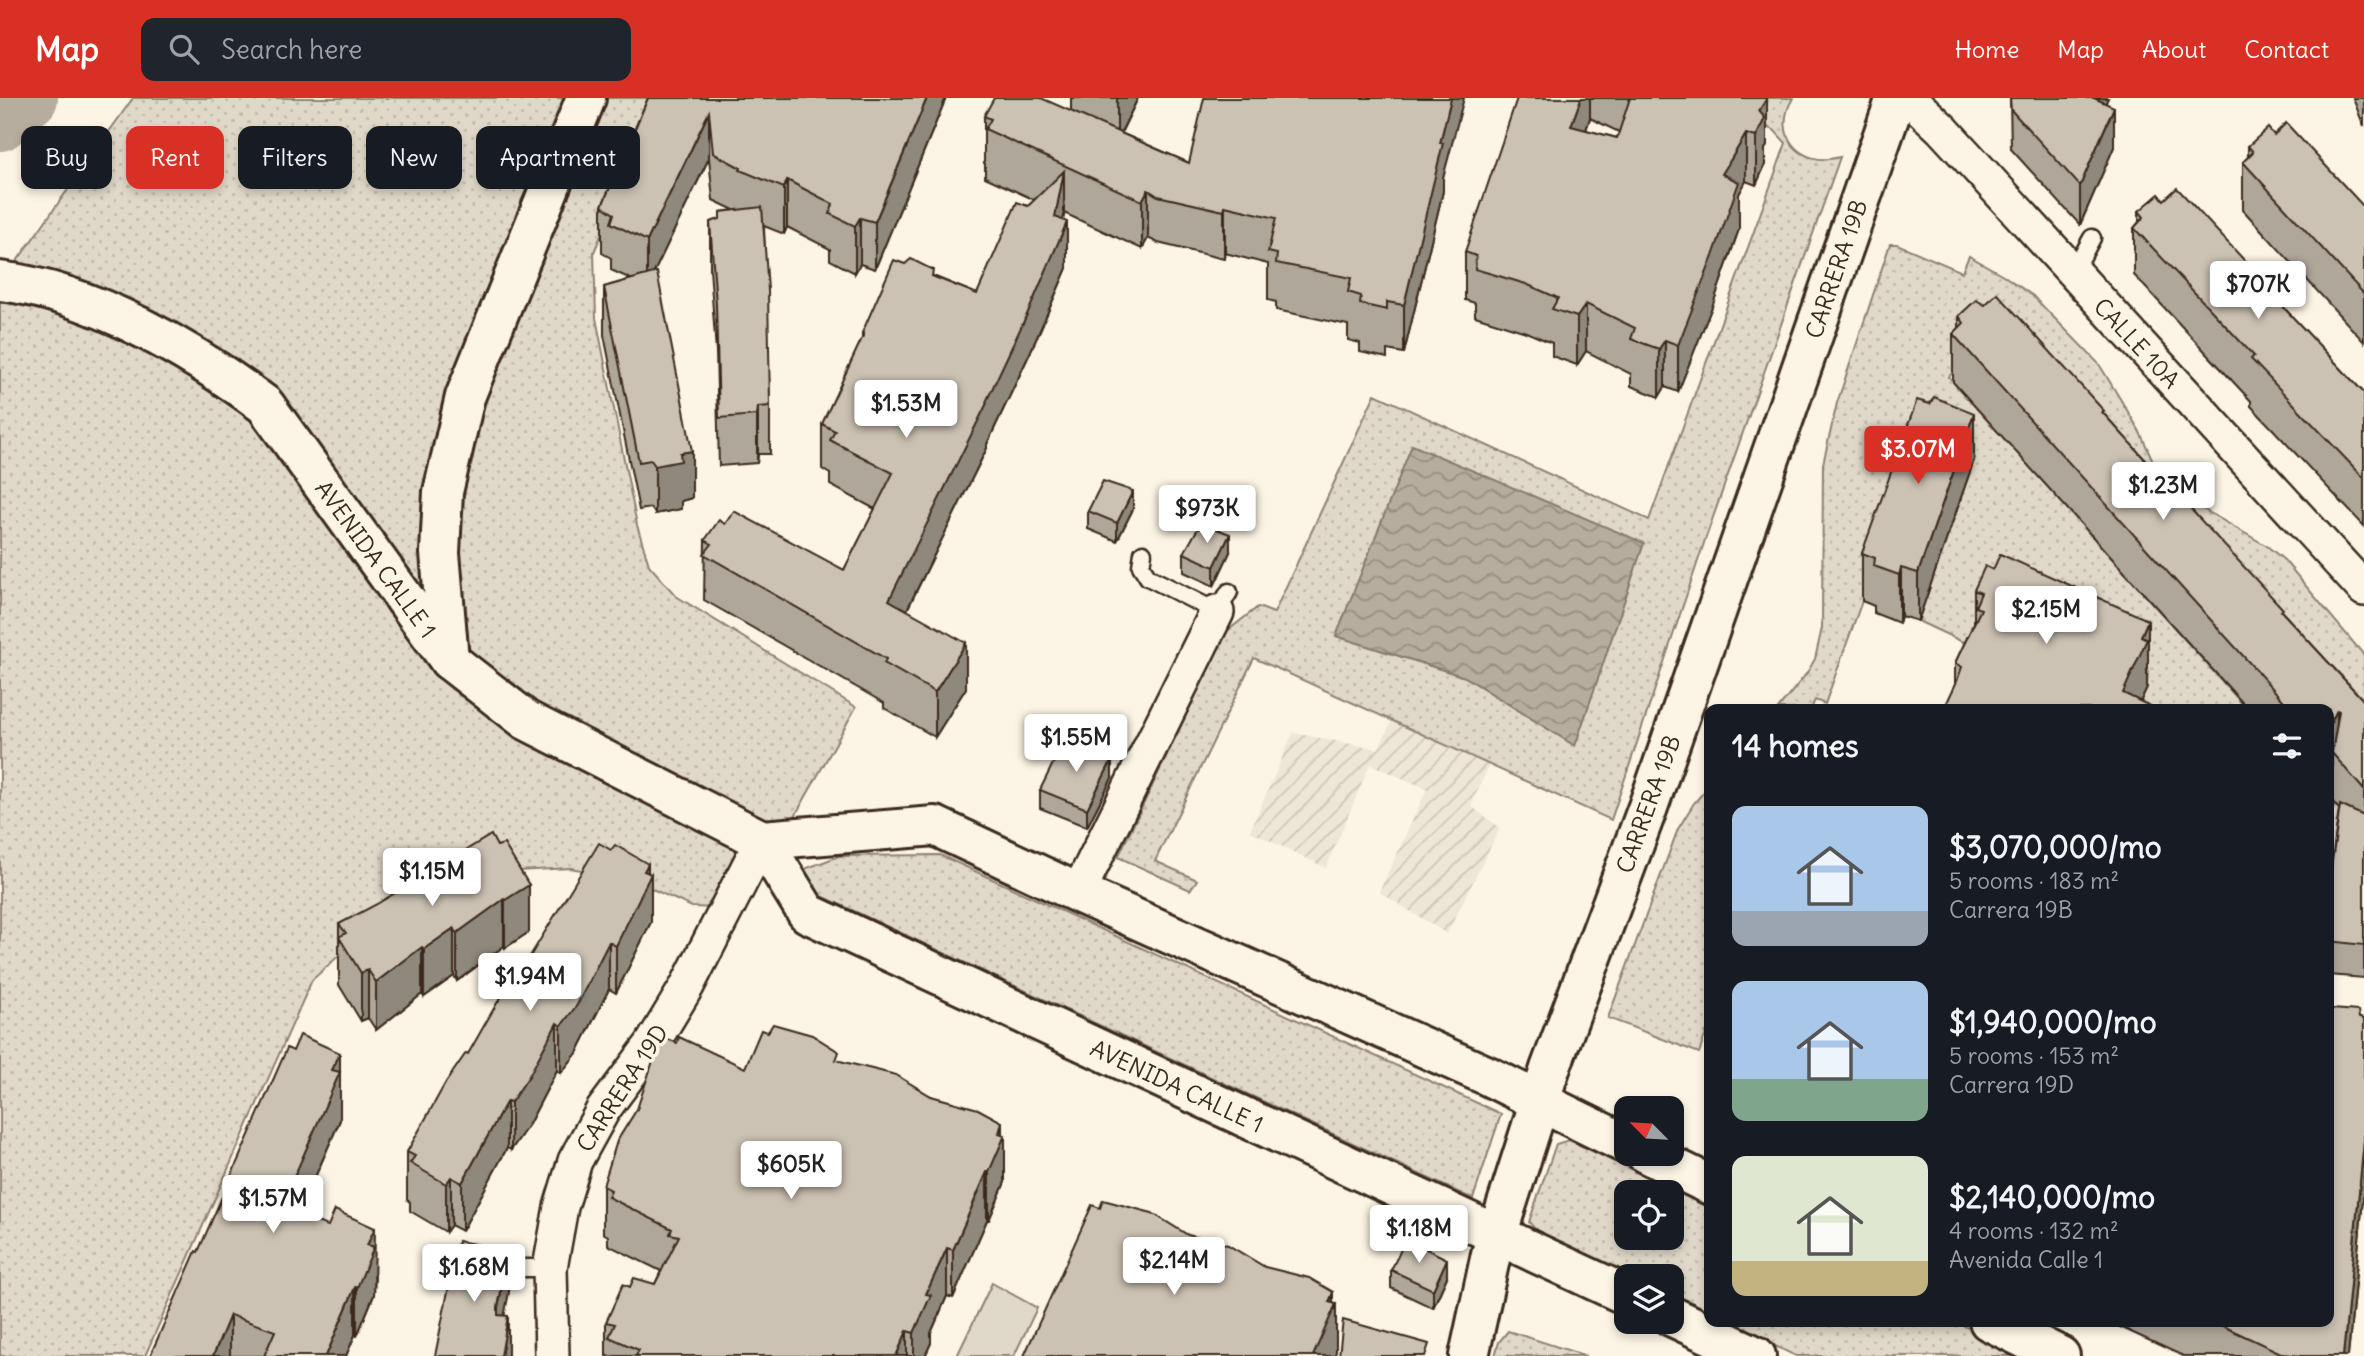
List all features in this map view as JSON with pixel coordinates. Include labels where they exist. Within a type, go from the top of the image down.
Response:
[{"type":"main road","points":[[449,660],[440,553],[443,492],[465,397],[586,98]]},
{"type":"main road","name":"CARRERA 19B","points":[[1469,1356],[1497,1235],[1539,1102],[1648,807],[1896,98]]},
{"type":"main road","name":"AVENIDA CALLE 1","points":[[0,281],[30,285],[103,308],[226,376],[265,405],[449,660],[526,720],[762,840],[807,913],[1614,1289]]},
{"type":"main road","points":[[762,840],[935,826],[1614,1138]]},
{"type":"main road","points":[[1671,1166],[1704,1182]]},
{"type":"main road","points":[[1684,1322],[1756,1356]]},
{"type":"main road","points":[[2001,1327],[2060,1356]]},
{"type":"street","name":"CALLE 10A","points":[[1909,98],[1942,129],[2364,589]]},
{"type":"street","points":[[1078,893],[1131,765],[1223,602]]},
{"type":"street","name":"CARRERA 19D","points":[[552,1356],[550,1268],[561,1207],[575,1161],[603,1110],[652,1044],[687,986],[762,840]]},
{"type":"lane","points":[[2073,272],[2092,238]]},
{"type":"lane","points":[[1143,553],[1141,566],[1148,577],[1223,602]]},
{"type":"lane","points":[[508,1268],[550,1268]]},
{"type":"shaded area","points":[[133,98],[660,98],[640,145],[640,126],[476,126],[476,189],[621,189],[594,252],[596,318],[637,525],[649,565],[676,596],[856,707],[743,909],[692,907],[628,878],[570,868],[483,873],[345,950],[312,980],[145,1356],[0,1356],[0,285],[68,189],[112,189],[112,128]]},
{"type":"shaded area","points":[[1703,98],[1793,98],[1785,124],[1793,146],[1813,158],[1840,157],[1704,543],[1611,820],[1254,658],[1155,861],[1197,880],[1190,890],[1118,857],[1226,632],[1258,607],[1274,613],[1375,394],[1649,520],[1786,143],[1774,130]]},
{"type":"shaded area","points":[[1890,244],[1897,244],[1962,272],[1969,256],[2003,275],[2033,296],[2099,364],[2139,430],[2158,472],[2177,494],[2267,546],[2284,560],[2364,655],[2364,710],[1959,364],[1949,377],[2243,704],[2139,704],[2147,687],[2148,668],[1967,644],[1918,621],[1917,448],[1825,704],[1815,700],[1813,704],[1782,704],[1815,659],[1822,628],[1823,464],[1837,403]]},
{"type":"shaded area","points":[[1392,721],[1489,765],[1471,806],[1500,828],[1447,934],[1379,892],[1427,789],[1370,764],[1326,868],[1250,831],[1293,733],[1378,749]]},
{"type":"shaded area","points":[[1704,792],[1704,1039],[1699,1053],[1608,1018],[1678,829]]},
{"type":"shaded area","points":[[2334,803],[2358,828],[2334,903]]},
{"type":"shaded area","points":[[940,855],[1501,1114],[1473,1199],[798,885],[802,870],[839,856]]},
{"type":"shaded area","points":[[1569,1140],[1614,1161],[1614,1166],[1625,1166],[1654,1180],[1614,1180],[1614,1250],[1684,1250],[1684,1194],[1704,1203],[1704,1312],[1684,1303],[1684,1264],[1614,1264],[1614,1270],[1539,1234],[1529,1222],[1556,1144]]},
{"type":"shaded area","points":[[992,1283],[1037,1308],[1014,1356],[957,1356]]},
{"type":"shaded area","points":[[1736,1327],[1966,1327],[2025,1356],[1796,1356]]},
{"type":"shaded area","points":[[1508,1331],[1586,1356],[1495,1356],[1499,1342]]},
{"type":"water","points":[[1412,445],[1644,543],[1575,746],[1465,677],[1336,636]]},
{"type":"building","points":[[648,98],[927,98],[875,222],[860,218],[855,226],[830,214],[833,204],[787,180],[784,188],[740,170],[741,168],[713,153],[709,112],[647,241],[611,223],[614,214],[602,206],[609,189],[640,189],[640,126],[636,126]]},
{"type":"building","points":[[994,98],[1041,98],[1189,163],[1204,98],[1451,98],[1440,143],[1443,143],[1404,305],[1387,302],[1387,310],[1360,304],[1361,296],[1348,292],[1351,278],[1276,263],[1277,254],[1268,252],[1276,218],[1225,206],[1224,211],[1158,196],[1148,190],[1142,201],[985,129],[991,119],[984,116]]},
{"type":"building","points":[[1517,98],[1581,98],[1571,126],[1617,138],[1630,98],[1767,98],[1759,111],[1765,118],[1756,137],[1746,134],[1722,174],[1739,182],[1678,345],[1665,340],[1659,349],[1631,339],[1635,328],[1586,304],[1577,317],[1552,309],[1558,298],[1526,284],[1475,269],[1476,256],[1465,252]]},
{"type":"building","points":[[2010,98],[2094,98],[2114,107],[2080,186],[2011,110]]},
{"type":"building","points":[[2286,123],[2364,207],[2364,294],[2243,162],[2253,152],[2248,146],[2268,128],[2274,135]]},
{"type":"building","points":[[1064,171],[1055,217],[1067,222],[987,403],[889,600],[966,643],[935,692],[884,663],[886,659],[704,554],[712,544],[705,540],[719,520],[725,524],[734,511],[844,570],[893,473],[830,440],[835,431],[822,424],[864,334],[862,333],[894,260],[905,264],[911,259],[933,270],[932,276],[977,294],[1017,202],[1028,206]]},
{"type":"building","points":[[2177,188],[2364,393],[2364,478],[2251,359],[2254,356],[2134,228],[2144,217],[2139,211],[2159,194],[2164,200]]},
{"type":"building","points":[[762,207],[768,290],[770,406],[758,407],[757,415],[719,418],[716,304],[710,222],[720,219],[720,212]]},
{"type":"building","points":[[657,272],[692,451],[680,453],[681,461],[655,466],[651,460],[639,462],[604,287]]},
{"type":"building","points":[[1997,293],[2364,701],[2364,790],[2334,755],[2339,711],[2337,710],[2334,716],[2334,704],[2286,704],[1953,334],[1964,323],[1959,316],[1976,300],[1985,305]]},
{"type":"building","points":[[1934,397],[1974,413],[1918,573],[1901,568],[1899,575],[1874,566],[1875,558],[1862,553],[1917,400],[1930,404]]},
{"type":"building","points":[[1103,481],[1133,491],[1117,523],[1088,511]]},
{"type":"building","points":[[1201,523],[1230,534],[1214,567],[1184,553]]},
{"type":"building","points":[[2000,554],[2148,620],[2141,636],[2147,639],[2123,693],[2146,704],[1946,704],[1962,667],[1955,663],[1981,609],[1975,607],[1981,593],[1974,590],[1985,566],[1993,570]]},
{"type":"building","points":[[1066,737],[1112,760],[1087,809],[1040,790]]},
{"type":"building","points":[[2340,805],[2364,816],[2364,945],[2334,942],[2334,848]]},
{"type":"building","points":[[491,835],[497,846],[504,844],[529,885],[504,899],[457,933],[454,928],[424,949],[422,947],[376,982],[368,970],[361,973],[339,937],[346,933],[339,924]]},
{"type":"building","points":[[599,843],[611,850],[615,845],[648,864],[644,871],[651,874],[616,946],[609,942],[577,1005],[561,1026],[557,1023],[529,1076],[511,1102],[507,1101],[462,1183],[451,1177],[446,1184],[410,1163],[415,1156],[407,1152],[446,1082],[466,1053],[468,1054],[497,1003],[529,958]]},
{"type":"building","points":[[2334,1009],[2358,1011],[2359,1018],[2364,1019],[2364,1140],[2343,1356],[2283,1354],[2225,1327],[2334,1327]]},
{"type":"building","points":[[773,1024],[812,1035],[839,1052],[836,1060],[896,1075],[931,1096],[978,1109],[1002,1122],[999,1133],[1005,1135],[953,1250],[947,1248],[926,1294],[931,1295],[914,1333],[907,1331],[896,1356],[636,1356],[639,1350],[609,1337],[615,1324],[606,1322],[623,1284],[630,1287],[634,1278],[655,1284],[679,1236],[670,1234],[672,1229],[608,1197],[611,1190],[603,1186],[617,1141],[637,1109],[654,1058],[667,1039],[677,1043],[679,1037],[745,1068],[761,1030],[768,1032]]},
{"type":"building","points":[[300,1035],[340,1053],[332,1070],[340,1072],[280,1209],[328,1226],[335,1210],[375,1228],[367,1245],[374,1247],[326,1356],[264,1356],[275,1331],[230,1315],[213,1356],[150,1356],[287,1048],[293,1051]]},
{"type":"building","points":[[1103,1200],[1152,1213],[1188,1235],[1228,1245],[1265,1267],[1309,1278],[1333,1292],[1329,1302],[1336,1304],[1313,1356],[1024,1356],[1092,1205],[1100,1208]]},
{"type":"building","points":[[1406,1239],[1447,1259],[1433,1290],[1391,1270]]},
{"type":"building","points":[[458,1241],[509,1250],[498,1307],[498,1315],[508,1316],[501,1356],[435,1356]]},
{"type":"building","points":[[1343,1320],[1429,1344],[1425,1356],[1339,1356]]},
{"type":"waterway","points":[[0,123],[30,98]]}]
